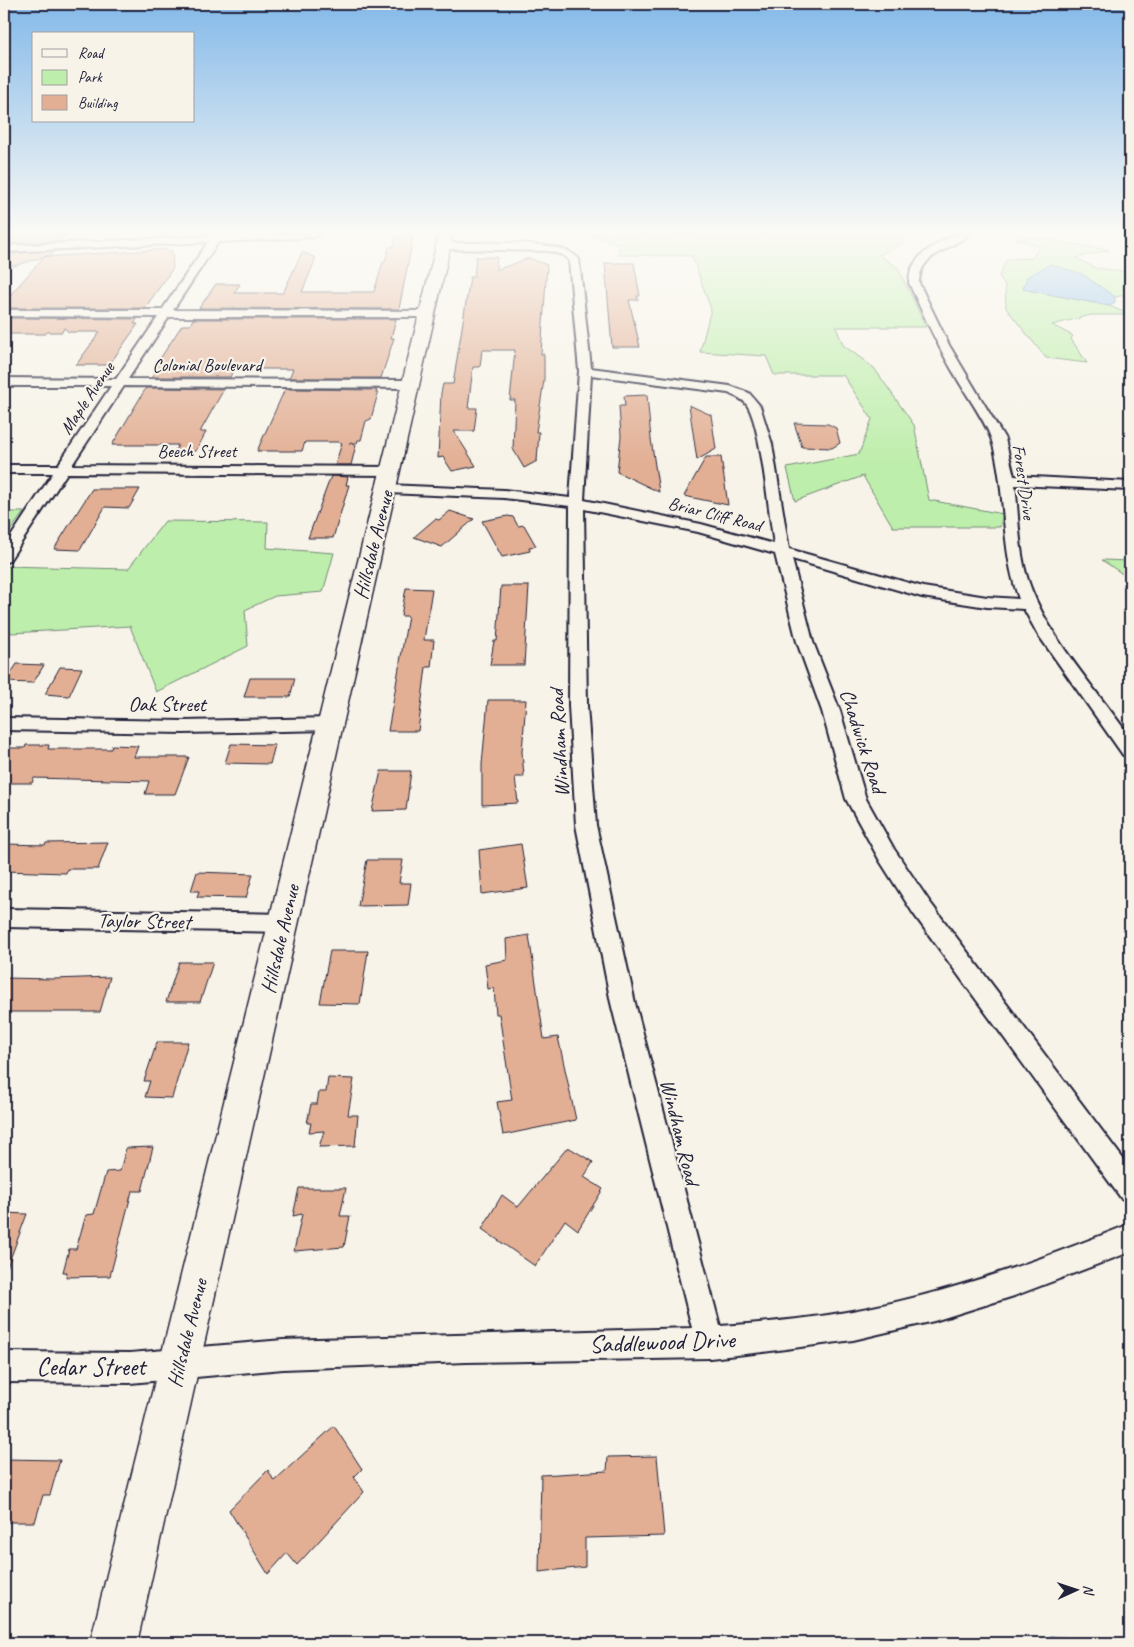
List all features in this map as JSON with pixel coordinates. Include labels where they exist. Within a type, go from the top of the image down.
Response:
[{"type":"street","name":"Maple Avenue","points":[[4,558],[167,311]]},
{"type":"street","name":"Hillsdale Avenue","points":[[113,1643],[428,311]]},
{"type":"street","name":"Windham Road","points":[[579,311],[584,371],[577,503],[578,706],[586,825],[623,1003],[710,1343]]},
{"type":"street","name":"Forest Drive","points":[[927,311],[943,345],[998,438],[1005,458],[1014,550],[1019,578],[1029,604],[1043,629],[1130,750]]},
{"type":"street","points":[[4,314],[427,314]]},
{"type":"street","name":"Chadwick Road","points":[[584,371],[730,390],[745,396],[754,406],[765,444],[782,550],[805,642],[830,711],[856,799],[887,855],[921,907],[1130,1189]]},
{"type":"street","name":"Colonial Boulevard","points":[[4,382],[410,384]]},
{"type":"street","name":"Beech Street","points":[[4,469],[61,469],[389,480]]},
{"type":"street","name":"Briar Cliff Road","points":[[389,480],[577,503],[701,528],[922,592],[987,602],[1029,604]]},
{"type":"street","points":[[1008,480],[1130,486]]},
{"type":"street","name":"Oak Street","points":[[4,724],[183,727],[330,724]]},
{"type":"street","name":"Taylor Street","points":[[4,918],[284,923]]},
{"type":"street","name":"Saddlewood Drive","points":[[179,1365],[235,1357],[467,1347],[710,1343],[814,1332],[905,1313],[982,1293],[1054,1268],[1130,1238]]},
{"type":"street","name":"Cedar Street","points":[[4,1367],[129,1368],[179,1365]]},
{"type":"green space","points":[[711,311],[918,311],[926,327],[836,327],[843,345],[874,368],[914,425],[929,500],[1003,514],[1000,527],[893,527],[863,476],[795,501],[787,468],[859,454],[872,419],[843,375],[774,375],[766,356],[700,352]]},
{"type":"green space","points":[[1008,311],[1121,311],[1130,315],[1091,315],[1052,325],[1073,336],[1071,339],[1087,363],[1046,358]]},
{"type":"green space","points":[[4,512],[24,512],[4,539]]},
{"type":"green space","points":[[165,521],[268,522],[267,548],[334,553],[323,592],[275,596],[245,610],[248,646],[156,692],[130,626],[12,633],[4,626],[4,566],[128,569]]},
{"type":"green space","points":[[1102,560],[1130,561],[1130,579]]},
{"type":"water","points":[[1051,1636],[1126,1643],[1040,1643]]},
{"type":"building","points":[[465,311],[544,311],[541,354],[544,354],[544,380],[536,432],[539,432],[537,461],[524,468],[513,449],[515,400],[510,400],[515,350],[482,350],[480,367],[473,367],[468,408],[477,408],[474,431],[454,431],[476,466],[452,471],[443,457],[438,458],[441,393],[443,384],[453,384]]},
{"type":"building","points":[[609,311],[632,311],[640,347],[612,347]]},
{"type":"building","points":[[4,318],[137,319],[134,324],[138,324],[109,365],[76,365],[100,332],[69,332],[64,328],[62,332],[47,332],[45,334],[4,334]]},
{"type":"building","points":[[193,319],[396,319],[391,338],[394,338],[381,378],[289,378],[293,369],[234,369],[230,377],[152,377],[157,368],[154,368],[182,325],[190,325]]},
{"type":"building","points":[[146,388],[224,389],[200,432],[206,432],[196,451],[175,451],[178,445],[112,445]]},
{"type":"building","points":[[285,389],[377,390],[376,393],[378,393],[371,419],[366,421],[361,440],[358,440],[357,443],[349,443],[356,445],[351,465],[335,465],[342,443],[338,442],[305,442],[302,451],[257,451]]},
{"type":"building","points":[[647,395],[659,492],[617,472],[621,436],[619,406],[625,406],[624,396]]},
{"type":"building","points":[[689,405],[711,415],[716,449],[697,460]]},
{"type":"building","points":[[794,423],[828,424],[836,428],[840,443],[832,448],[802,447]]},
{"type":"building","points":[[706,457],[721,457],[728,505],[684,496]]},
{"type":"building","points":[[331,476],[348,477],[346,485],[349,485],[333,538],[308,538]]},
{"type":"building","points":[[92,489],[140,489],[129,508],[105,507],[80,550],[54,549]]},
{"type":"building","points":[[450,511],[474,519],[442,547],[414,537],[435,519],[439,520]]},
{"type":"building","points":[[508,516],[513,517],[518,526],[524,525],[536,546],[529,547],[530,551],[502,557],[482,521]]},
{"type":"building","points":[[501,586],[529,586],[524,665],[490,665],[494,641],[497,641]]},
{"type":"building","points":[[406,588],[432,589],[424,640],[434,640],[431,667],[426,667],[418,731],[388,731],[408,616],[401,616]]},
{"type":"building","points":[[17,664],[44,665],[33,683],[5,682]]},
{"type":"building","points":[[60,667],[82,668],[69,696],[45,694]]},
{"type":"building","points":[[250,678],[295,678],[290,697],[244,697]]},
{"type":"building","points":[[488,700],[526,700],[522,752],[524,777],[515,777],[518,803],[482,805],[482,764]]},
{"type":"building","points":[[231,744],[275,745],[270,764],[225,763]]},
{"type":"building","points":[[26,745],[49,745],[48,749],[111,749],[112,745],[138,746],[134,757],[189,757],[175,794],[145,794],[149,781],[34,778],[32,783],[4,783],[4,748],[25,748]]},
{"type":"building","points":[[381,771],[411,771],[406,810],[372,811]]},
{"type":"building","points":[[108,842],[98,869],[67,869],[66,873],[4,871],[4,844],[45,845],[46,843]]},
{"type":"building","points":[[521,844],[528,888],[482,894],[479,850]]},
{"type":"building","points":[[367,860],[403,860],[399,883],[411,883],[408,905],[358,906]]},
{"type":"building","points":[[197,872],[253,874],[246,898],[197,897],[199,891],[191,891]]},
{"type":"building","points":[[529,935],[544,1039],[558,1037],[576,1120],[503,1135],[497,1102],[512,1100],[499,1014],[496,1014],[494,988],[488,989],[485,964],[507,960],[506,939]]},
{"type":"building","points":[[330,951],[368,951],[360,1004],[320,1003]]},
{"type":"building","points":[[179,962],[213,962],[200,1002],[166,1002]]},
{"type":"building","points":[[110,977],[100,1012],[4,1012],[4,978]]},
{"type":"building","points":[[157,1042],[188,1042],[172,1098],[145,1097],[150,1081],[144,1081]]},
{"type":"building","points":[[328,1078],[354,1079],[348,1115],[358,1115],[355,1146],[319,1147],[324,1131],[309,1132],[311,1123],[307,1123],[311,1104],[317,1104],[319,1092],[326,1092]]},
{"type":"building","points":[[153,1147],[142,1191],[132,1191],[110,1276],[66,1277],[67,1272],[63,1272],[69,1249],[76,1249],[86,1215],[94,1214],[106,1172],[120,1171],[126,1148]]},
{"type":"building","points":[[568,1147],[593,1162],[584,1177],[603,1189],[578,1230],[565,1220],[535,1266],[482,1229],[502,1195],[518,1207]]},
{"type":"building","points":[[299,1188],[346,1188],[340,1216],[350,1216],[344,1247],[294,1251],[302,1214],[293,1216]]},
{"type":"building","points":[[4,1213],[27,1214],[6,1270],[4,1270]]},
{"type":"building","points":[[334,1426],[362,1469],[354,1477],[364,1492],[297,1565],[287,1553],[268,1574],[229,1510],[268,1470],[274,1481]]},
{"type":"building","points":[[657,1456],[664,1536],[585,1538],[585,1567],[539,1572],[541,1475],[607,1471],[608,1457]]},
{"type":"building","points":[[4,1459],[60,1460],[50,1495],[43,1495],[35,1522],[4,1522]]}]
